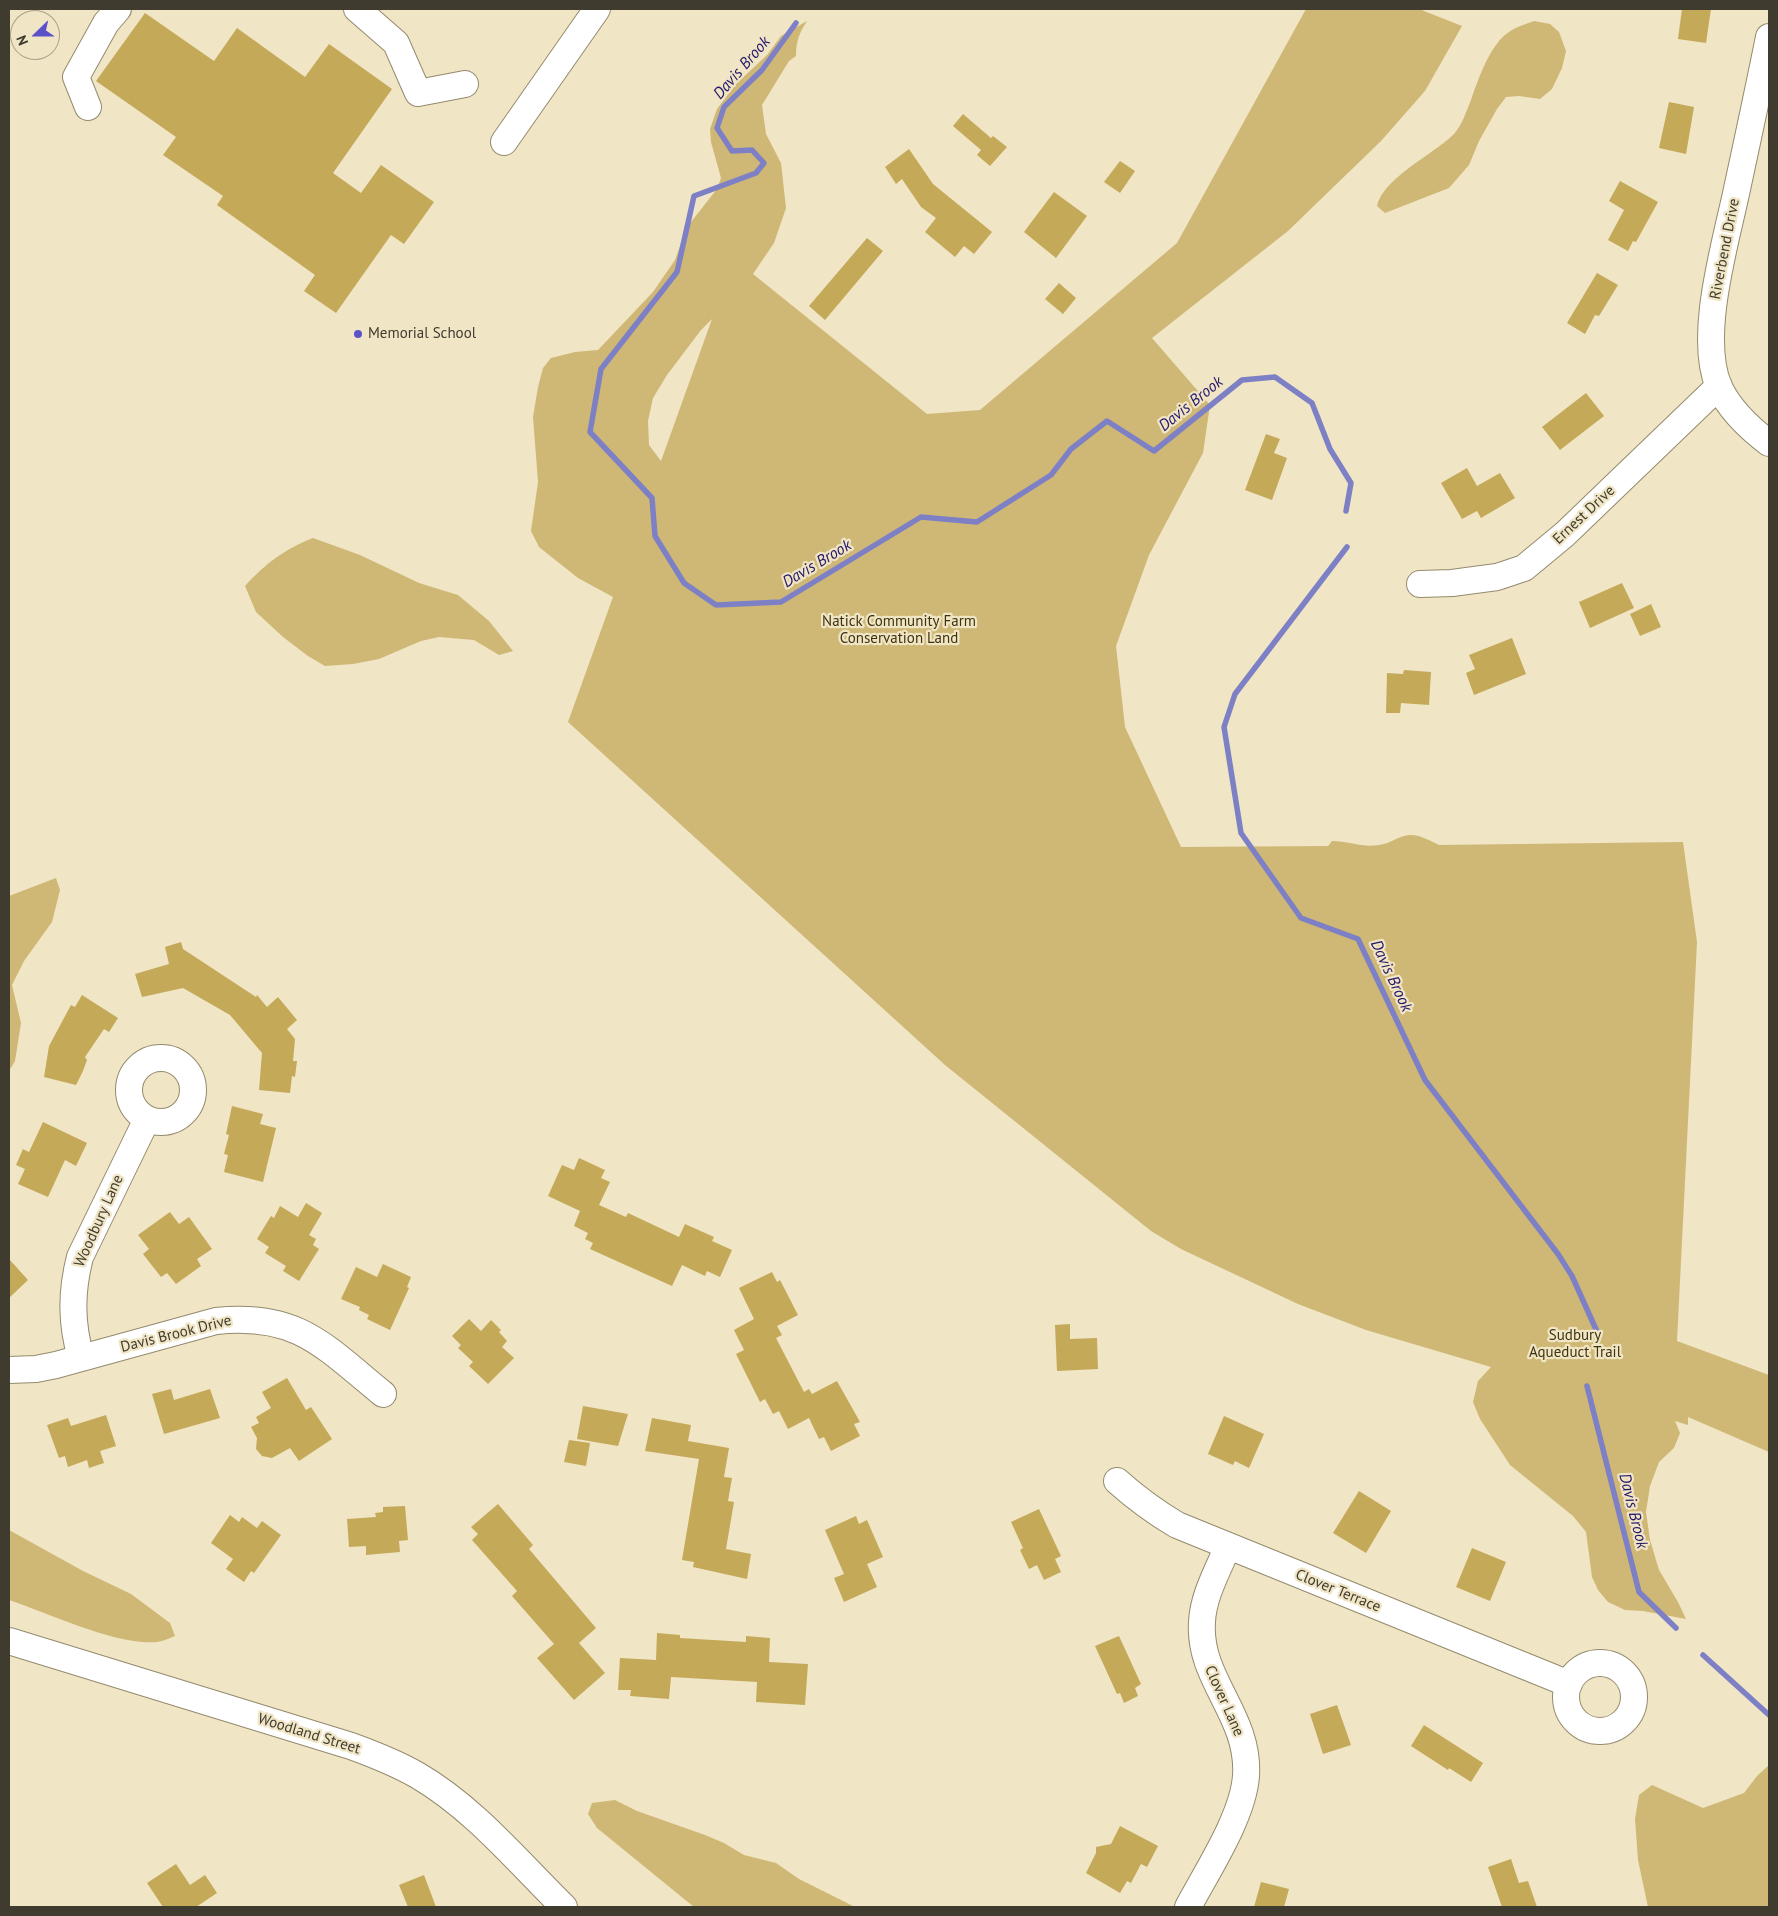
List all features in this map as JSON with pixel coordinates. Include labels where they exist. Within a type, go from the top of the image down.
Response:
[{"type":"street","points":[[88,107],[76,77],[106,23],[118,9]]},
{"type":"street","points":[[357,9],[396,43],[418,93],[465,84]]},
{"type":"street","points":[[504,142],[597,9]]},
{"type":"street","name":"Riverbend Drive","points":[[1769,37],[1719,274],[1711,326],[1712,360],[1719,386],[1731,407],[1753,430],[1769,443]]},
{"type":"street","name":"Ernest Drive","points":[[1420,584],[1497,578],[1524,568],[1565,534],[1719,386]]},
{"type":"street","name":"Woodbury Lane","points":[[81,1358],[72,1313],[74,1286],[80,1257],[147,1119]]},
{"type":"street","name":"Davis Brook Drive","points":[[9,1370],[36,1369],[216,1321],[238,1319],[262,1320],[287,1325],[307,1335],[383,1394]]},
{"type":"street","name":"Clover Terrace","points":[[1118,1481],[1155,1512],[1177,1525],[1569,1684]]},
{"type":"street","name":"Clover Lane","points":[[1188,1907],[1234,1818],[1242,1797],[1246,1777],[1246,1756],[1240,1732],[1206,1659],[1202,1640],[1202,1619],[1207,1599],[1228,1546]]},
{"type":"street","name":"Woodland Street","points":[[9,1641],[351,1746],[398,1765],[417,1775],[454,1800],[473,1816],[564,1907]]},
{"type":"green space","name":"Natick Community Farm Conservation Land","points":[[1306,9],[1419,9],[1462,26],[1425,91],[1381,141],[1288,231],[1152,338],[1210,405],[1203,453],[1149,555],[1116,646],[1125,727],[1181,847],[1328,846],[1332,841],[1373,846],[1409,835],[1421,837],[1439,845],[1683,842],[1697,942],[1677,1341],[1769,1375],[1769,1452],[1688,1417],[1688,1425],[1675,1421],[1680,1433],[1674,1448],[1659,1462],[1650,1486],[1646,1512],[1650,1540],[1659,1570],[1686,1619],[1643,1611],[1625,1610],[1608,1602],[1598,1590],[1592,1577],[1586,1532],[1573,1516],[1510,1465],[1480,1419],[1473,1402],[1478,1381],[1491,1367],[1366,1330],[1298,1304],[1181,1249],[1151,1231],[945,1065],[568,722],[613,597],[578,578],[539,547],[531,531],[538,482],[533,417],[543,368],[551,358],[575,352],[598,350],[653,292],[675,260],[687,227],[717,189],[721,178],[711,142],[710,129],[717,109],[735,85],[767,55],[781,36],[807,21],[799,38],[796,56],[789,61],[762,105],[766,134],[781,163],[786,208],[774,243],[753,274],[927,414],[980,410],[1177,243]],"holes":[[[712,319],[661,461],[649,445],[648,421],[653,398],[667,375],[701,330]]]},
{"type":"green space","points":[[1534,21],[1550,24],[1559,32],[1566,51],[1562,68],[1552,89],[1540,99],[1519,96],[1506,97],[1479,141],[1469,165],[1449,188],[1385,213],[1377,206],[1381,196],[1389,186],[1410,167],[1445,142],[1457,130],[1466,114],[1490,54],[1496,45],[1512,30]]},
{"type":"green space","points":[[313,538],[360,555],[419,583],[458,595],[489,621],[513,651],[499,655],[474,640],[439,637],[421,641],[379,659],[353,664],[325,666],[283,637],[256,612],[245,586],[276,557]]},
{"type":"green space","points":[[56,878],[60,890],[52,922],[24,961],[12,985],[21,1023],[15,1061],[9,1071],[9,896]]},
{"type":"green space","points":[[9,1530],[83,1571],[131,1594],[170,1623],[175,1636],[157,1642],[122,1639],[9,1600]]},
{"type":"green space","points":[[1769,1765],[1769,1907],[1648,1907],[1638,1860],[1635,1819],[1639,1795],[1652,1785],[1703,1808],[1744,1793],[1757,1776]]},
{"type":"green space","points":[[615,1800],[637,1811],[724,1843],[744,1855],[776,1863],[799,1879],[855,1907],[694,1907],[597,1828],[588,1814],[592,1803]]},
{"type":"building","points":[[1682,9],[1711,9],[1706,43],[1678,39]]},
{"type":"building","points":[[145,13],[214,61],[237,28],[305,77],[329,44],[392,89],[333,173],[361,193],[381,165],[434,202],[404,244],[391,235],[336,313],[304,291],[315,275],[217,205],[223,196],[163,155],[176,137],[96,81]]},
{"type":"building","points":[[1669,102],[1694,107],[1686,154],[1659,148]]},
{"type":"building","points":[[963,114],[991,138],[993,136],[1007,147],[990,166],[977,155],[981,150],[953,126]]},
{"type":"building","points":[[909,149],[933,184],[992,232],[974,254],[964,246],[955,257],[925,232],[936,218],[921,207],[902,179],[896,184],[885,167]]},
{"type":"building","points":[[1120,161],[1135,171],[1120,193],[1104,182]]},
{"type":"building","points":[[1620,181],[1658,202],[1636,242],[1633,241],[1628,251],[1608,240],[1624,210],[1609,201]]},
{"type":"building","points":[[1054,192],[1087,216],[1056,258],[1024,232]]},
{"type":"building","points":[[867,238],[883,251],[825,320],[809,306]]},
{"type":"building","points":[[1597,273],[1618,285],[1599,316],[1595,315],[1585,334],[1567,323]]},
{"type":"building","points":[[1059,283],[1076,298],[1063,314],[1045,299]]},
{"type":"building","points":[[1586,393],[1604,416],[1560,450],[1542,427]]},
{"type":"building","points":[[1266,434],[1280,439],[1274,453],[1287,458],[1272,500],[1245,490]]},
{"type":"building","points":[[1467,468],[1477,486],[1500,473],[1515,498],[1481,518],[1477,511],[1462,519],[1441,483]]},
{"type":"building","points":[[1622,583],[1634,608],[1590,628],[1579,602]]},
{"type":"building","points":[[1651,604],[1661,627],[1640,636],[1630,614]]},
{"type":"building","points":[[1512,638],[1526,674],[1474,695],[1466,673],[1475,669],[1469,655]]},
{"type":"building","points":[[1404,670],[1431,672],[1429,705],[1401,703],[1400,713],[1386,713],[1387,673],[1403,674]]},
{"type":"building","points":[[181,942],[183,949],[256,997],[257,995],[267,1007],[278,997],[297,1020],[287,1029],[295,1039],[293,1061],[297,1061],[295,1077],[292,1076],[290,1093],[259,1090],[262,1053],[230,1015],[183,988],[142,997],[135,974],[169,964],[165,947]]},
{"type":"building","points":[[82,995],[118,1018],[109,1032],[104,1029],[85,1057],[87,1060],[76,1085],[44,1077],[49,1046],[71,1005],[75,1007]]},
{"type":"building","points":[[232,1106],[263,1114],[260,1124],[276,1128],[263,1182],[224,1172],[228,1155],[224,1154],[229,1135],[226,1134]]},
{"type":"building","points":[[43,1122],[87,1143],[76,1166],[65,1160],[48,1197],[18,1184],[25,1169],[16,1165],[23,1149],[29,1152]]},
{"type":"building","points":[[579,1158],[605,1170],[601,1178],[610,1182],[599,1205],[626,1217],[628,1213],[679,1237],[685,1224],[714,1237],[712,1241],[732,1250],[720,1277],[707,1271],[705,1276],[682,1265],[672,1286],[590,1249],[593,1243],[585,1239],[588,1233],[574,1226],[580,1211],[548,1196],[562,1165],[574,1170]]},
{"type":"building","points":[[306,1203],[322,1213],[309,1235],[316,1239],[313,1245],[319,1249],[299,1281],[283,1271],[286,1266],[265,1253],[269,1247],[257,1239],[271,1216],[274,1218],[280,1206],[298,1217]]},
{"type":"building","points":[[170,1212],[179,1224],[189,1217],[212,1249],[197,1259],[201,1266],[176,1284],[167,1273],[161,1277],[143,1254],[149,1249],[138,1235]]},
{"type":"building","points":[[9,1259],[28,1280],[9,1298]]},
{"type":"building","points":[[383,1264],[411,1277],[407,1287],[409,1288],[390,1330],[367,1319],[369,1315],[359,1310],[360,1307],[341,1299],[356,1267],[377,1277]]},
{"type":"building","points":[[772,1272],[777,1282],[780,1280],[798,1315],[777,1326],[782,1335],[776,1338],[804,1392],[809,1389],[812,1394],[837,1381],[860,1422],[854,1424],[860,1436],[831,1451],[824,1437],[819,1439],[809,1418],[788,1429],[779,1411],[773,1414],[765,1399],[760,1402],[736,1354],[744,1350],[734,1330],[754,1319],[739,1288]]},
{"type":"building","points":[[469,1319],[481,1331],[491,1320],[501,1330],[499,1332],[507,1341],[502,1347],[514,1358],[488,1384],[469,1366],[473,1362],[458,1348],[461,1345],[452,1336]]},
{"type":"building","points":[[1070,1324],[1070,1339],[1097,1338],[1098,1369],[1057,1371],[1055,1325]]},
{"type":"building","points":[[287,1378],[306,1410],[311,1407],[332,1439],[299,1461],[290,1448],[272,1458],[262,1456],[256,1449],[257,1438],[251,1427],[259,1423],[256,1417],[271,1408],[262,1392]]},
{"type":"building","points":[[171,1389],[174,1400],[210,1389],[220,1418],[164,1434],[152,1394]]},
{"type":"building","points":[[583,1406],[628,1414],[618,1446],[577,1439]]},
{"type":"building","points":[[106,1415],[116,1446],[100,1451],[104,1463],[89,1468],[87,1460],[68,1467],[65,1456],[59,1458],[47,1425],[68,1418],[71,1426]]},
{"type":"building","points":[[1224,1416],[1264,1434],[1249,1468],[1235,1461],[1233,1465],[1208,1454]]},
{"type":"building","points":[[652,1418],[691,1425],[688,1441],[729,1448],[724,1477],[732,1478],[728,1501],[734,1502],[726,1549],[751,1554],[747,1579],[693,1567],[694,1562],[682,1560],[699,1459],[645,1451]]},
{"type":"building","points":[[569,1440],[590,1443],[586,1466],[564,1462]]},
{"type":"building","points":[[1359,1491],[1391,1511],[1366,1553],[1333,1533]]},
{"type":"building","points":[[498,1504],[533,1545],[529,1549],[596,1628],[579,1643],[605,1673],[574,1700],[537,1658],[554,1644],[512,1596],[517,1591],[472,1540],[478,1534],[471,1527]]},
{"type":"building","points":[[405,1506],[408,1540],[399,1541],[400,1552],[366,1555],[366,1546],[349,1547],[347,1519],[376,1517],[375,1513],[383,1512],[383,1507]]},
{"type":"building","points":[[1039,1509],[1061,1556],[1055,1559],[1061,1572],[1044,1580],[1037,1565],[1029,1569],[1020,1550],[1023,1548],[1011,1522]]},
{"type":"building","points":[[230,1515],[239,1522],[242,1517],[257,1528],[262,1521],[281,1535],[254,1573],[251,1571],[244,1582],[226,1569],[233,1559],[211,1543]]},
{"type":"building","points":[[856,1516],[859,1524],[867,1520],[883,1557],[867,1564],[877,1587],[844,1602],[834,1578],[844,1574],[825,1530]]},
{"type":"building","points":[[1472,1548],[1506,1562],[1490,1601],[1456,1587]]},
{"type":"building","points":[[657,1633],[680,1635],[680,1638],[746,1642],[746,1636],[770,1638],[769,1662],[808,1664],[805,1705],[756,1702],[757,1682],[671,1677],[669,1699],[630,1696],[631,1690],[618,1690],[620,1658],[656,1660]]},
{"type":"building","points":[[1119,1636],[1141,1684],[1135,1688],[1138,1696],[1124,1703],[1120,1693],[1117,1694],[1095,1646]]},
{"type":"building","points":[[1337,1705],[1351,1745],[1323,1754],[1310,1714]]},
{"type":"building","points":[[1424,1725],[1483,1763],[1471,1782],[1449,1768],[1448,1770],[1411,1746]]},
{"type":"building","points":[[1120,1826],[1158,1846],[1147,1867],[1141,1864],[1131,1883],[1127,1881],[1120,1893],[1086,1873],[1096,1853],[1096,1847],[1111,1844]]},
{"type":"building","points":[[1511,1859],[1519,1883],[1528,1881],[1537,1907],[1502,1907],[1488,1867]]},
{"type":"building","points":[[176,1864],[190,1885],[205,1875],[217,1893],[196,1907],[163,1907],[147,1883]]},
{"type":"building","points":[[424,1875],[436,1907],[408,1907],[399,1885]]},
{"type":"building","points":[[1261,1882],[1289,1889],[1284,1907],[1254,1907]]},
{"type":"waterway","name":"Davis Brook","points":[[796,23],[762,70],[724,107],[717,128],[732,151],[752,150],[764,163],[756,173],[694,196],[677,272],[601,369],[590,432],[652,498],[655,536],[684,583],[716,605],[781,602],[921,517],[977,522],[1051,475],[1071,449],[1107,421],[1154,451],[1242,380],[1275,377],[1312,403],[1330,449],[1351,483],[1346,511]]},
{"type":"waterway","name":"Davis Brook","points":[[1347,547],[1235,694],[1224,727],[1241,833],[1301,918],[1358,939],[1425,1080],[1558,1254],[1572,1276],[1599,1336]]},
{"type":"waterway","name":"Davis Brook","points":[[1587,1386],[1639,1592],[1676,1628]]},
{"type":"waterway","name":"Davis Brook","points":[[1703,1655],[1769,1715]]},
{"type":"place","name":"Memorial School","points":[[358,334]]},
{"type":"park label","name":"Sudbury Aqueduct Trail","points":[[1575,1344]]}]
